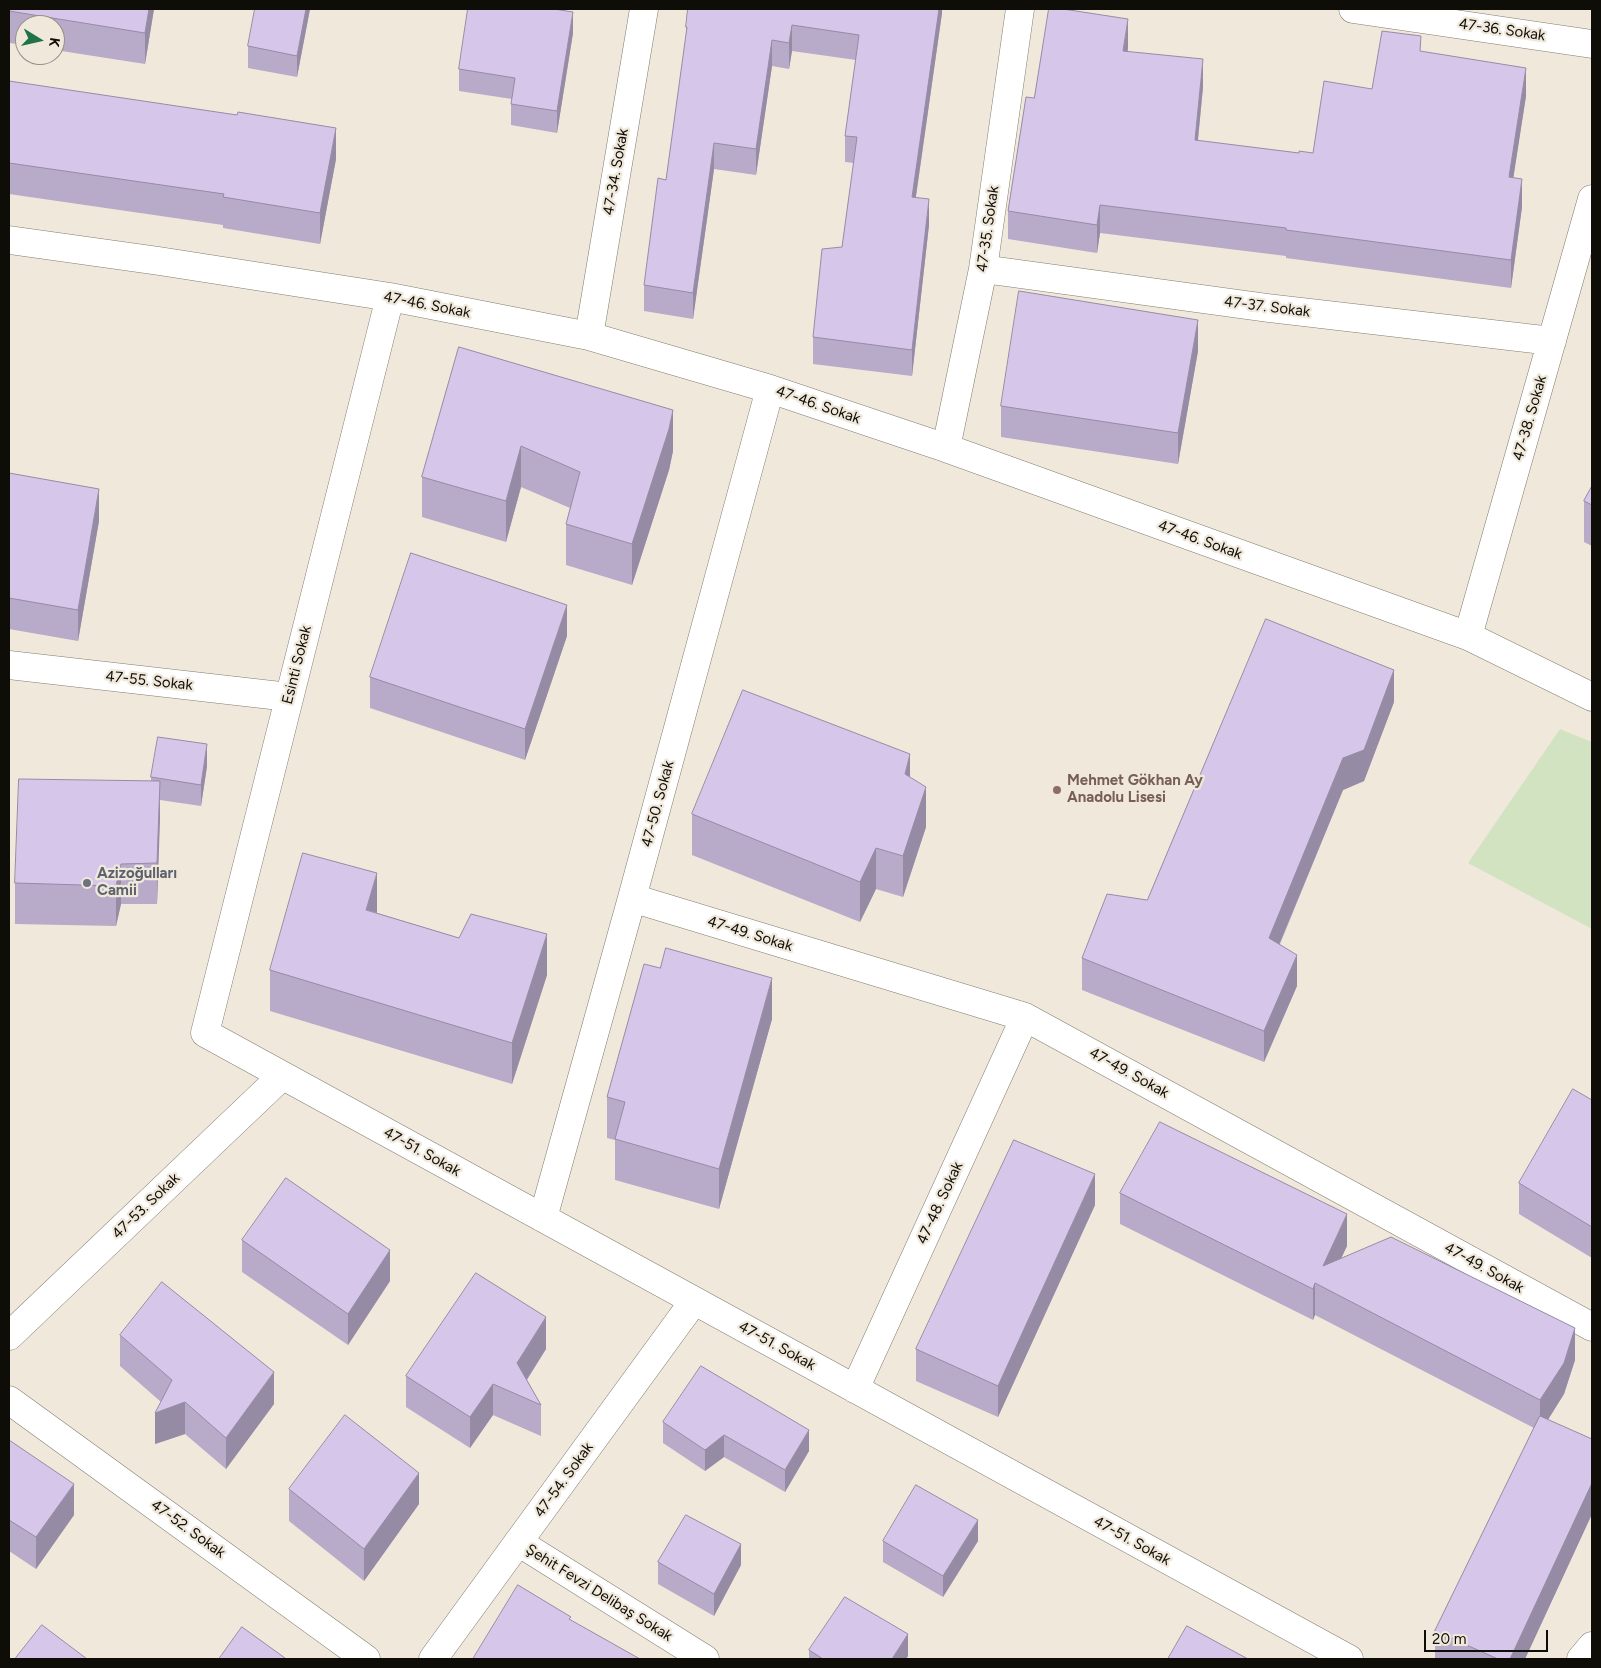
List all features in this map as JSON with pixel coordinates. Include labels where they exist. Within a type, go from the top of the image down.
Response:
[{"type":"street","name":"47-34. Sokak","points":[[589,336],[644,9]]},
{"type":"street","name":"47-35. Sokak","points":[[946,448],[983,269],[1020,9]]},
{"type":"street","name":"47-36. Sokak","points":[[1353,9],[1592,44]]},
{"type":"street","name":"47-38. Sokak","points":[[1468,636],[1592,201]]},
{"type":"street","name":"47-46. Sokak","points":[[9,240],[390,297],[589,336],[770,389],[946,448],[1468,636],[1592,697]]},
{"type":"street","name":"47-37. Sokak","points":[[983,269],[1268,308],[1552,341]]},
{"type":"street","name":"Esinti Sokak","points":[[205,1033],[390,297]]},
{"type":"street","name":"47-50. Sokak","points":[[543,1218],[770,389]]},
{"type":"street","name":"47-55. Sokak","points":[[9,665],[289,697]]},
{"type":"street","name":"47-49. Sokak","points":[[632,898],[1025,1017],[1592,1327]]},
{"type":"street","name":"47-48. Sokak","points":[[855,1389],[1025,1017]]},
{"type":"street","name":"47-51. Sokak","points":[[205,1033],[1348,1659]]},
{"type":"street","name":"47-53. Sokak","points":[[9,1336],[282,1076]]},
{"type":"street","name":"47-54. Sokak","points":[[433,1659],[694,1301]]},
{"type":"street","name":"47-52. Sokak","points":[[9,1400],[366,1659]]},
{"type":"street","name":"Şehit Fevzi Delibaş Sokak","points":[[518,1542],[705,1659]]},
{"type":"street","points":[[1581,1659],[1592,1646]]},
{"type":"green space","points":[[1560,729],[1592,742],[1592,929],[1468,863]]},
{"type":"building","points":[[9,9],[149,9],[145,33],[65,20],[65,15],[34,15],[9,11]]},
{"type":"building","points":[[255,9],[306,9],[297,56],[248,46]]},
{"type":"building","points":[[468,9],[554,9],[573,12],[557,111],[511,104],[515,78],[459,69]]},
{"type":"building","points":[[688,9],[939,9],[912,197],[929,199],[912,350],[813,337],[822,249],[842,247],[857,137],[845,136],[859,35],[792,25],[789,43],[772,40],[756,149],[714,143],[693,293],[644,285],[658,178],[666,180]]},
{"type":"building","points":[[1049,9],[1063,9],[1128,19],[1123,51],[1203,59],[1195,140],[1299,153],[1299,151],[1313,153],[1324,81],[1372,89],[1382,31],[1421,36],[1420,51],[1526,68],[1509,177],[1522,179],[1511,260],[1286,230],[1286,228],[1100,205],[1097,225],[1008,211],[1026,97],[1034,98]]},
{"type":"building","points":[[9,81],[237,115],[238,112],[336,128],[320,213],[223,197],[224,194],[9,163]]},
{"type":"building","points":[[1019,291],[1198,320],[1178,433],[1001,406]]},
{"type":"building","points":[[459,347],[673,410],[669,429],[632,544],[566,524],[580,472],[521,446],[506,501],[422,477]]},
{"type":"building","points":[[9,473],[99,489],[78,610],[9,598]]},
{"type":"building","points":[[1592,486],[1592,505],[1584,501]]},
{"type":"building","points":[[411,553],[567,605],[525,729],[370,677]]},
{"type":"building","points":[[1266,619],[1394,670],[1364,750],[1343,758],[1269,938],[1297,955],[1264,1031],[1082,958],[1107,894],[1147,900]]},
{"type":"building","points":[[743,690],[910,754],[905,774],[926,787],[903,856],[876,848],[860,882],[692,814]]},
{"type":"building","points":[[158,737],[207,744],[201,785],[151,777]]},
{"type":"building","points":[[19,779],[160,781],[157,863],[121,864],[116,886],[15,883]]},
{"type":"building","points":[[303,853],[377,873],[366,910],[459,938],[471,914],[547,934],[512,1043],[270,970]]},
{"type":"building","points":[[666,948],[772,978],[719,1169],[615,1139],[625,1102],[607,1097],[644,964],[660,968]]},
{"type":"building","points":[[1573,1089],[1592,1100],[1592,1227],[1519,1183]]},
{"type":"building","points":[[1160,1122],[1347,1214],[1323,1266],[1391,1237],[1575,1328],[1564,1363],[1540,1400],[1315,1283],[1313,1289],[1120,1193]]},
{"type":"building","points":[[1014,1140],[1095,1174],[998,1386],[916,1349]]},
{"type":"building","points":[[286,1178],[390,1250],[348,1314],[242,1240]]},
{"type":"building","points":[[476,1273],[546,1317],[517,1363],[541,1405],[493,1384],[470,1417],[406,1376]]},
{"type":"building","points":[[162,1282],[274,1372],[226,1438],[185,1402],[155,1413],[172,1380],[120,1335]]},
{"type":"building","points":[[701,1366],[809,1430],[785,1470],[724,1435],[705,1450],[663,1422]]},
{"type":"building","points":[[345,1415],[419,1473],[364,1549],[289,1489]]},
{"type":"building","points":[[1540,1416],[1592,1439],[1592,1483],[1510,1659],[1498,1659],[1435,1631]]},
{"type":"building","points":[[9,1440],[74,1484],[36,1537],[9,1520]]},
{"type":"building","points":[[916,1485],[978,1520],[943,1576],[883,1541]]},
{"type":"building","points":[[686,1515],[741,1544],[714,1594],[658,1562]]},
{"type":"building","points":[[518,1585],[571,1617],[569,1619],[640,1659],[473,1659]]},
{"type":"building","points":[[845,1597],[908,1634],[892,1659],[823,1659],[809,1650]]},
{"type":"building","points":[[42,1625],[87,1659],[15,1659]]},
{"type":"building","points":[[1187,1626],[1248,1659],[1168,1659]]},
{"type":"building","points":[[242,1627],[285,1658],[219,1659]]},
{"type":"place","name":"Mehmet Gökhan Ay Anadolu Lisesi","points":[[1057,790]]},
{"type":"place","name":"Azizoğulları Camii","points":[[87,883]]}]
